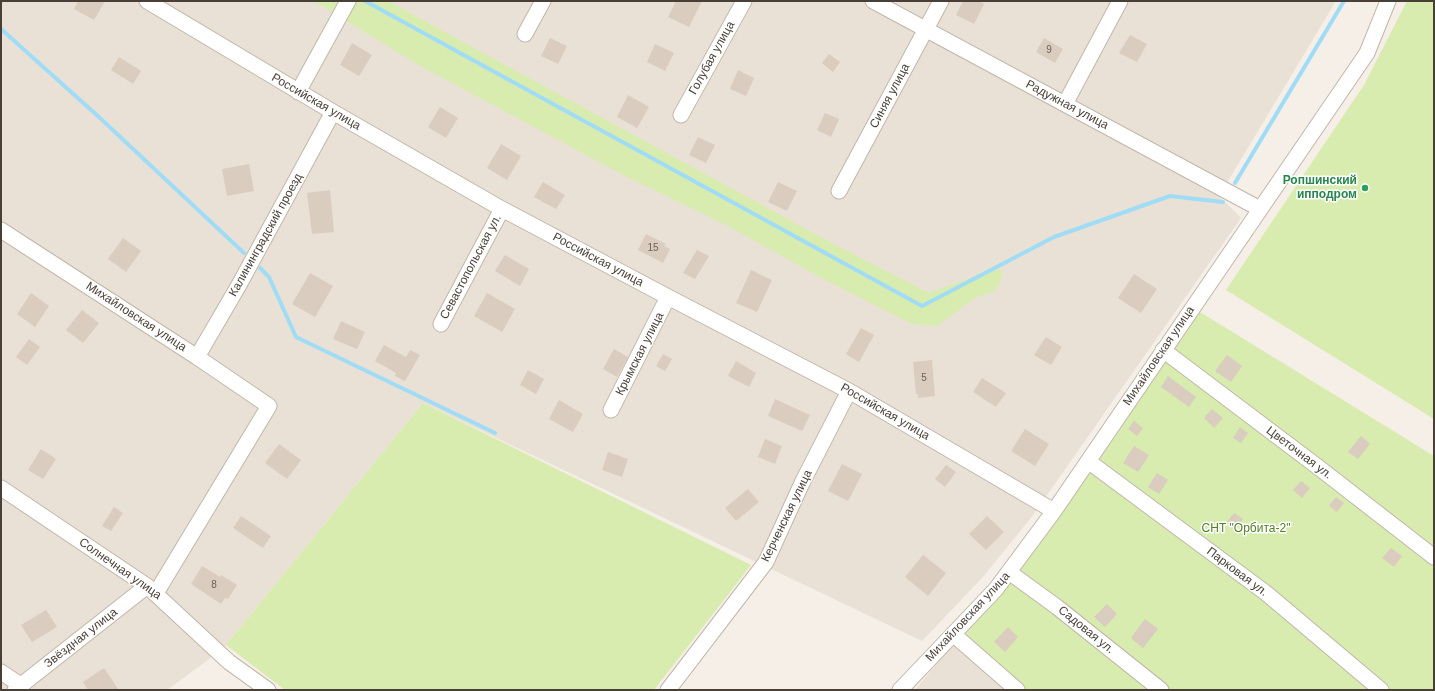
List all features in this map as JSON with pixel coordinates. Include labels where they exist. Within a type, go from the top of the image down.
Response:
[{"type":"street","name":"Российская улица","points":[[147,1],[298,92],[502,210],[849,391],[1054,511]]},
{"type":"street","points":[[298,92],[348,1]]},
{"type":"street","points":[[525,34],[543,1]]},
{"type":"street","name":"Голубая улица","points":[[681,115],[744,1]]},
{"type":"street","name":"Радужная улица","points":[[873,1],[1260,209]]},
{"type":"street","name":"Синяя улица","points":[[839,191],[941,1]]},
{"type":"street","points":[[1064,104],[1120,1]]},
{"type":"street","name":"Михайловская улица","points":[[900,690],[996,589],[1054,511],[1367,53],[1388,1]]},
{"type":"street","name":"Калининградский проезд","points":[[197,357],[239,285],[333,112]]},
{"type":"street","name":"Севастопольская ул.","points":[[441,324],[502,210]]},
{"type":"street","name":"Михайловская улица","points":[[1,230],[197,357],[269,406],[152,590]]},
{"type":"street","name":"Крымская улица","points":[[611,410],[668,297]]},
{"type":"street","name":"Цветочная ул.","points":[[1163,350],[1318,467],[1434,558]]},
{"type":"street","name":"Керченская улица","points":[[668,690],[766,562],[802,483],[849,391]]},
{"type":"street","name":"Парковая ул.","points":[[1088,461],[1266,593],[1381,690]]},
{"type":"street","name":"Солнечная улица","points":[[1,488],[152,590],[230,662],[268,690]]},
{"type":"street","name":"Садовая ул.","points":[[1009,572],[1057,607],[1160,690]]},
{"type":"street","name":"Звёздная улица","points":[[18,688],[152,590]]},
{"type":"street","points":[[953,634],[1017,690]]},
{"type":"street","points":[[1,672],[18,688]]},
{"type":"shaded area","points":[[1,1],[1336,1],[1219,196],[1241,218],[1033,515],[983,577],[922,641],[423,403],[226,645],[167,690],[1,690]]},
{"type":"shaded area","points":[[955,642],[1008,690],[915,690]]},
{"type":"green space","points":[[314,1],[388,1],[828,241],[929,293],[995,269],[1003,271],[1000,283],[994,291],[975,298],[937,326],[912,324],[829,282],[722,223],[625,176],[417,64]]},
{"type":"green space","name":"Ропшинский ипподром","points":[[1407,1],[1434,1],[1434,419],[1226,290],[1364,85]]},
{"type":"green space","name":"СНТ \"Орбита-2\"","points":[[1200,312],[1434,456],[1434,690],[1024,690],[960,634],[1088,473]]},
{"type":"green space","points":[[423,403],[751,565],[654,690],[285,690],[226,645]]},
{"type":"building","points":[[78,1],[105,1],[94,20],[74,9]]},
{"type":"building","points":[[676,1],[702,1],[689,27],[668,17]]},
{"type":"building","points":[[963,1],[979,1],[984,4],[974,24],[956,15]]},
{"type":"building","points":[[1130,35],[1147,44],[1137,62],[1119,53]]},
{"type":"building","points":[[550,38],[567,46],[558,64],[541,56]]},
{"type":"building","points":[[1044,38],[1063,49],[1055,63],[1036,52]]},
{"type":"building","points":[[352,43],[372,55],[359,76],[340,65]]},
{"type":"building","points":[[655,44],[674,53],[665,71],[647,62]]},
{"type":"building","points":[[829,54],[840,62],[833,72],[822,63]]},
{"type":"building","points":[[119,57],[141,71],[133,84],[111,70]]},
{"type":"building","points":[[738,70],[754,78],[746,96],[730,89]]},
{"type":"building","points":[[628,95],[649,107],[637,128],[617,117]]},
{"type":"building","points":[[440,107],[458,118],[446,138],[428,127]]},
{"type":"building","points":[[825,113],[839,119],[831,137],[817,130]]},
{"type":"building","points":[[698,137],[715,145],[706,163],[689,155]]},
{"type":"building","points":[[501,144],[521,156],[507,180],[487,168]]},
{"type":"building","points":[[249,164],[254,191],[227,196],[222,169]]},
{"type":"building","points":[[543,182],[565,195],[556,209],[534,197]]},
{"type":"building","points":[[778,182],[797,191],[787,211],[768,202]]},
{"type":"building","points":[[330,190],[334,232],[312,234],[307,193]]},
{"type":"building","points":[[646,234],[666,244],[664,246],[670,249],[663,263],[638,250]]},
{"type":"building","points":[[123,238],[141,251],[126,272],[108,259]]},
{"type":"building","points":[[697,250],[709,256],[695,279],[683,273]]},
{"type":"building","points":[[505,255],[529,269],[520,286],[495,271]]},
{"type":"building","points":[[751,270],[772,280],[757,312],[736,303]]},
{"type":"building","points":[[310,273],[333,286],[315,317],[292,304]]},
{"type":"building","points":[[1134,274],[1157,289],[1141,313],[1118,298]]},
{"type":"building","points":[[31,293],[49,306],[35,327],[17,314]]},
{"type":"building","points":[[487,293],[515,309],[502,332],[474,316]]},
{"type":"building","points":[[82,310],[99,323],[83,343],[66,330]]},
{"type":"building","points":[[341,321],[365,332],[357,349],[333,339]]},
{"type":"building","points":[[861,328],[874,335],[859,362],[846,354]]},
{"type":"building","points":[[1046,337],[1062,347],[1051,365],[1034,355]]},
{"type":"building","points":[[29,339],[40,347],[27,365],[16,357]]},
{"type":"building","points":[[384,345],[406,357],[410,350],[420,355],[405,381],[395,376],[396,373],[375,361]]},
{"type":"building","points":[[614,349],[628,357],[617,377],[603,369]]},
{"type":"building","points":[[663,354],[672,359],[665,371],[656,366]]},
{"type":"building","points":[[1227,355],[1242,366],[1231,382],[1215,371]]},
{"type":"building","points":[[932,360],[935,396],[918,398],[918,394],[916,394],[913,362]]},
{"type":"building","points":[[736,361],[756,373],[749,387],[728,376]]},
{"type":"building","points":[[528,370],[544,379],[536,394],[520,385]]},
{"type":"building","points":[[1168,376],[1196,397],[1189,407],[1161,387]]},
{"type":"building","points":[[982,378],[1006,393],[996,407],[973,392]]},
{"type":"building","points":[[775,399],[810,415],[802,431],[768,416]]},
{"type":"building","points":[[559,400],[583,414],[573,432],[549,419]]},
{"type":"building","points":[[1212,409],[1223,418],[1214,428],[1204,418]]},
{"type":"building","points":[[1134,421],[1143,428],[1137,436],[1128,429]]},
{"type":"building","points":[[1240,427],[1248,433],[1241,443],[1233,438]]},
{"type":"building","points":[[1025,429],[1049,444],[1035,466],[1011,451]]},
{"type":"building","points":[[1361,436],[1370,444],[1358,459],[1348,452]]},
{"type":"building","points":[[765,439],[782,446],[775,464],[758,457]]},
{"type":"building","points":[[279,444],[301,460],[287,479],[265,463]]},
{"type":"building","points":[[1134,446],[1149,455],[1138,472],[1123,463]]},
{"type":"building","points":[[41,449],[56,459],[43,479],[28,470]]},
{"type":"building","points":[[608,452],[628,459],[622,477],[602,470]]},
{"type":"building","points":[[842,464],[862,474],[848,501],[828,491]]},
{"type":"building","points":[[946,465],[956,472],[945,487],[935,479]]},
{"type":"building","points":[[1157,473],[1168,480],[1159,494],[1148,487]]},
{"type":"building","points":[[1301,481],[1310,488],[1302,498],[1293,490]]},
{"type":"building","points":[[748,489],[759,502],[736,521],[725,508]]},
{"type":"building","points":[[1336,497],[1344,503],[1337,512],[1329,506]]},
{"type":"building","points":[[114,507],[123,513],[111,531],[102,526]]},
{"type":"building","points":[[1234,513],[1243,519],[1235,530],[1226,523]]},
{"type":"building","points":[[241,516],[271,536],[263,548],[233,528]]},
{"type":"building","points":[[987,516],[1004,532],[986,550],[969,534]]},
{"type":"building","points":[[1391,548],[1402,556],[1394,567],[1382,558]]},
{"type":"building","points":[[923,555],[946,573],[928,596],[905,577]]},
{"type":"building","points":[[202,566],[237,585],[228,599],[225,598],[221,604],[191,584]]},
{"type":"building","points":[[1107,604],[1117,614],[1105,627],[1094,617]]},
{"type":"building","points":[[46,610],[57,627],[32,642],[21,625]]},
{"type":"building","points":[[1145,619],[1158,629],[1143,648],[1131,638]]},
{"type":"building","points":[[1008,627],[1018,637],[1005,652],[994,642]]},
{"type":"building","points":[[104,668],[119,690],[88,690],[83,682]]},
{"type":"waterway","points":[[365,1],[922,306],[1054,237],[1170,196],[1223,202]]},
{"type":"waterway","points":[[1235,183],[1344,1]]},
{"type":"waterway","points":[[1,29],[100,118],[244,253]]},
{"type":"waterway","points":[[260,268],[269,277],[296,337],[495,433]]},
{"type":"place","name":"Ропшинский ипподром","points":[[1365,188]]}]
